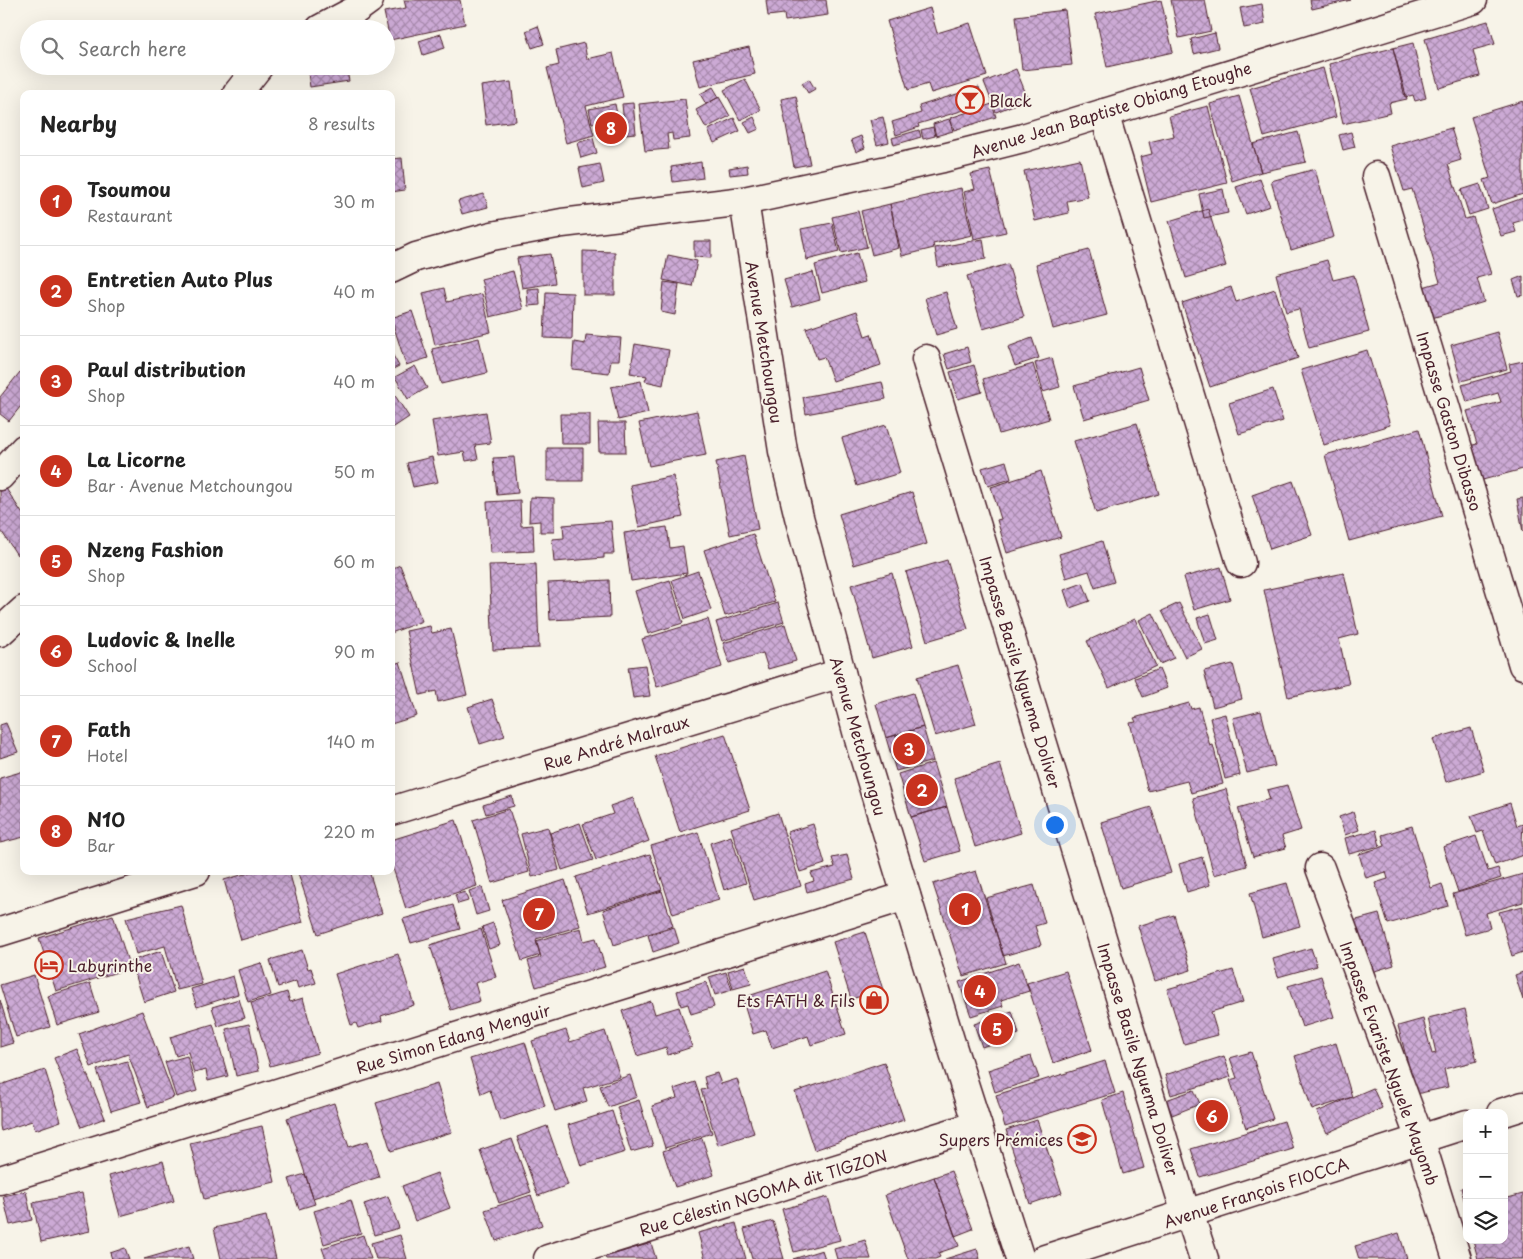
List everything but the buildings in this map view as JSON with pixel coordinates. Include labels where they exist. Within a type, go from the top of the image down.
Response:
[{"type":"street","points":[[337,20],[369,0]]},
{"type":"street","name":"Avenue Jean Baptiste Obiang Etoughe","points":[[395,267],[416,257],[462,243],[526,229],[744,201],[943,158],[1023,138],[1104,113],[1424,7],[1473,0]]},
{"type":"street","points":[[240,90],[253,75]]},
{"type":"street","points":[[1104,113],[1241,563]]},
{"type":"street","name":"Impasse Gaston Dibasso","points":[[1376,176],[1523,665]]},
{"type":"street","name":"Avenue Metchoungou","points":[[744,201],[783,451],[798,517],[862,750],[1020,1259]]},
{"type":"street","name":"Impasse Basile Nguema Doliver","points":[[926,359],[1188,1213],[1204,1259]]},
{"type":"street","points":[[0,476],[20,454]]},
{"type":"street","points":[[0,632],[20,614]]},
{"type":"street","name":"Rue André Malraux","points":[[395,810],[841,673]]},
{"type":"street","name":"Impasse Evariste Nguele Mayomb","points":[[1320,868],[1420,1139],[1457,1259]]},
{"type":"street","points":[[0,932],[183,875]]},
{"type":"street","name":"Rue Simon Edang Menguir","points":[[0,1180],[906,896]]},
{"type":"street","points":[[1508,1111],[1523,1106]]},
{"type":"street","name":"Rue Célestin NGOMA dit TIGZON","points":[[548,1259],[977,1125]]},
{"type":"street","name":"Avenue François FIOCCA","points":[[1045,1259],[1463,1125]]},
{"type":"place","name":"Black","points":[[970,100]]},
{"type":"place","name":"N10","points":[[611,128]]},
{"type":"place","name":"Paul distribution","points":[[909,749]]},
{"type":"place","name":"Entretien Auto Plus","points":[[922,790]]},
{"type":"place","name":"Tsoumou","points":[[965,909]]},
{"type":"place","name":"Fath","points":[[539,914]]},
{"type":"place","name":"Labyrinthe","points":[[49,965]]},
{"type":"place","name":"La Licorne","points":[[980,991]]},
{"type":"place","name":"Ets FATH & Fils","points":[[874,1000]]},
{"type":"place","name":"Nzeng Fashion","points":[[997,1029]]},
{"type":"place","name":"Ludovic & Inelle","points":[[1212,1116]]},
{"type":"place","name":"Supers Prémices","points":[[1082,1139]]}]
